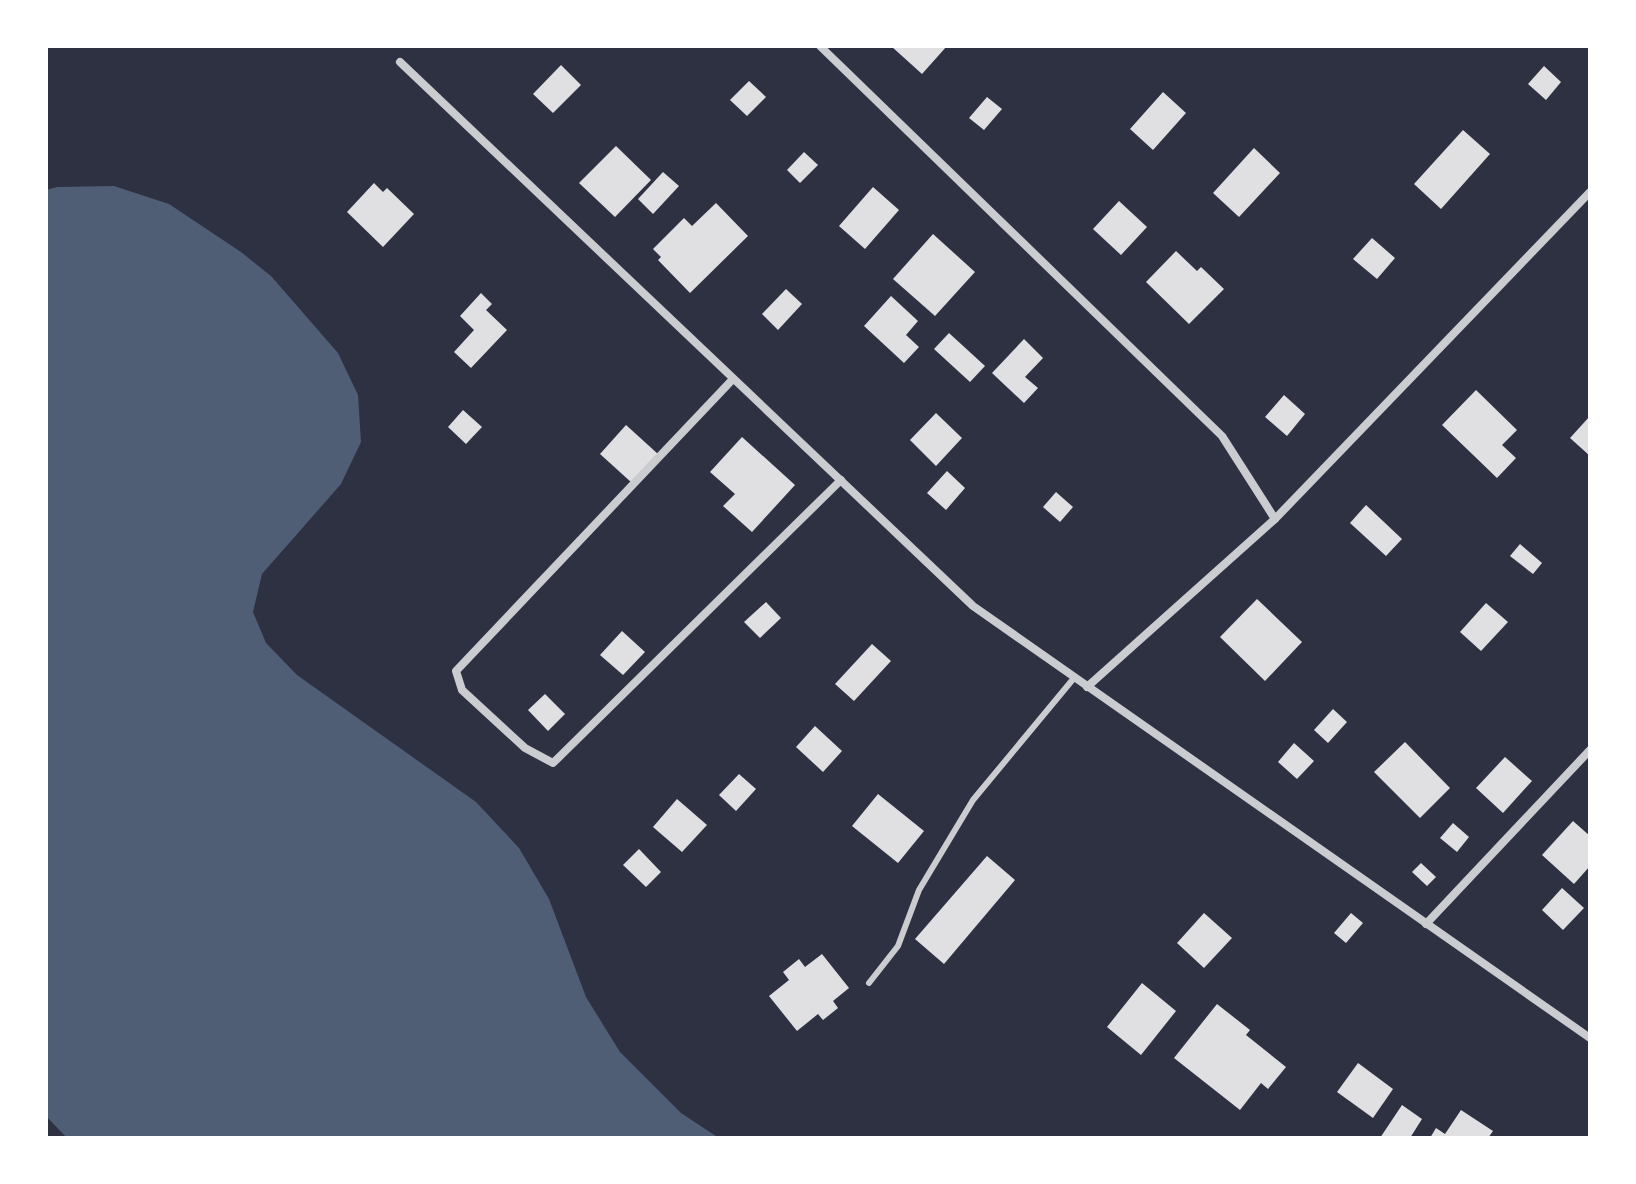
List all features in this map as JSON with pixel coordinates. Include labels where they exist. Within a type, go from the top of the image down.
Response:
[{"type":"street","points":[[820,46],[1222,436],[1275,519]]},
{"type":"street","points":[[400,62],[973,606],[1590,1038]]},
{"type":"street","points":[[1087,687],[1275,519],[1590,192]]},
{"type":"street","points":[[733,379],[456,671],[462,690],[525,748],[553,763],[841,480]]},
{"type":"street","points":[[1426,924],[1590,750]]},
{"type":"lane","points":[[869,983],[898,946],[919,890],[973,800],[1074,678]]},
{"type":"water","points":[[114,186],[169,204],[271,276],[338,353],[358,395],[361,442],[341,484],[262,574],[253,612],[266,643],[297,675],[476,802],[519,848],[549,899],[586,997],[620,1052],[681,1113],[719,1138],[67,1138],[46,1116],[46,190]]},
{"type":"building","points":[[891,46],[947,46],[922,74]]},
{"type":"building","points":[[561,65],[581,85],[553,113],[533,94]]},
{"type":"building","points":[[1544,66],[1561,82],[1546,100],[1528,84]]},
{"type":"building","points":[[749,81],[766,97],[747,116],[730,100]]},
{"type":"building","points":[[1163,92],[1186,113],[1153,150],[1130,129]]},
{"type":"building","points":[[987,97],[1002,109],[984,130],[969,118]]},
{"type":"building","points":[[1463,130],[1490,154],[1441,209],[1414,184]]},
{"type":"building","points":[[616,146],[651,180],[615,217],[579,183]]},
{"type":"building","points":[[1254,148],[1280,173],[1239,217],[1213,193]]},
{"type":"building","points":[[804,152],[818,165],[800,183],[787,170]]},
{"type":"building","points":[[663,172],[679,186],[653,214],[638,199]]},
{"type":"building","points":[[374,183],[383,192],[387,188],[414,214],[383,247],[347,212]]},
{"type":"building","points":[[873,187],[899,210],[865,249],[839,226]]},
{"type":"building","points":[[1119,201],[1147,227],[1121,255],[1093,229]]},
{"type":"building","points":[[716,203],[748,236],[690,293],[658,260],[661,257],[653,249],[684,218],[692,226]]},
{"type":"building","points":[[933,234],[975,272],[935,316],[893,279]]},
{"type":"building","points":[[1372,238],[1395,258],[1377,279],[1353,259]]},
{"type":"building","points":[[1176,251],[1197,271],[1201,267],[1224,289],[1189,324],[1146,282]]},
{"type":"building","points":[[786,289],[802,304],[778,330],[762,314]]},
{"type":"building","points":[[481,293],[492,304],[486,310],[507,330],[471,368],[454,352],[474,330],[460,316]]},
{"type":"building","points":[[891,296],[918,321],[906,335],[919,347],[904,363],[864,326]]},
{"type":"building","points":[[949,333],[985,366],[970,382],[934,349]]},
{"type":"building","points":[[1024,339],[1043,358],[1025,377],[1038,388],[1024,403],[992,373]]},
{"type":"building","points":[[1476,390],[1517,430],[1502,445],[1516,458],[1497,478],[1442,425]]},
{"type":"building","points":[[1284,395],[1305,414],[1287,436],[1265,417]]},
{"type":"building","points":[[463,410],[482,427],[466,444],[448,427]]},
{"type":"building","points":[[936,413],[962,438],[936,466],[910,440]]},
{"type":"building","points":[[1590,416],[1590,456],[1570,438]]},
{"type":"building","points":[[626,425],[658,454],[632,483],[600,454]]},
{"type":"building","points":[[742,437],[795,485],[752,532],[723,506],[735,494],[710,472]]},
{"type":"building","points":[[947,471],[965,488],[946,510],[927,493]]},
{"type":"building","points":[[1056,492],[1073,507],[1060,522],[1043,507]]},
{"type":"building","points":[[1366,505],[1402,539],[1386,556],[1350,523]]},
{"type":"building","points":[[1520,544],[1542,563],[1533,574],[1510,556]]},
{"type":"building","points":[[1257,599],[1302,642],[1265,681],[1220,637]]},
{"type":"building","points":[[766,602],[781,618],[760,638],[744,622]]},
{"type":"building","points":[[1486,603],[1508,622],[1481,651],[1460,632]]},
{"type":"building","points":[[622,631],[645,652],[623,675],[600,655]]},
{"type":"building","points":[[872,644],[891,661],[854,701],[835,684]]},
{"type":"building","points":[[545,694],[565,714],[548,731],[528,710]]},
{"type":"building","points":[[1333,709],[1347,722],[1328,743],[1314,730]]},
{"type":"building","points":[[815,726],[842,751],[823,772],[796,747]]},
{"type":"building","points":[[1405,742],[1450,788],[1420,818],[1374,772]]},
{"type":"building","points":[[1294,743],[1314,761],[1297,779],[1278,762]]},
{"type":"building","points":[[1505,757],[1532,781],[1503,813],[1476,788]]},
{"type":"building","points":[[739,774],[756,789],[736,811],[719,795]]},
{"type":"building","points":[[878,794],[924,831],[898,863],[852,826]]},
{"type":"building","points":[[677,799],[707,825],[682,852],[653,827]]},
{"type":"building","points":[[1573,821],[1590,836],[1590,866],[1574,884],[1542,855]]},
{"type":"building","points":[[1453,823],[1469,837],[1457,852],[1440,838]]},
{"type":"building","points":[[639,849],[661,872],[646,887],[623,865]]},
{"type":"building","points":[[987,856],[1015,880],[944,964],[915,939]]},
{"type":"building","points":[[1421,863],[1436,877],[1427,886],[1412,872]]},
{"type":"building","points":[[1562,888],[1584,908],[1563,930],[1542,910]]},
{"type":"building","points":[[1204,913],[1232,938],[1204,968],[1177,943]]},
{"type":"building","points":[[1351,913],[1363,923],[1346,943],[1334,933]]},
{"type":"building","points":[[822,954],[849,988],[833,1001],[838,1008],[823,1020],[818,1014],[797,1031],[769,996],[789,980],[783,972],[799,959],[805,967]]},
{"type":"building","points":[[1142,983],[1176,1011],[1141,1055],[1107,1027]]},
{"type":"building","points":[[1217,1004],[1250,1030],[1246,1035],[1286,1067],[1268,1089],[1261,1083],[1240,1110],[1174,1058]]},
{"type":"building","points":[[1358,1063],[1393,1089],[1373,1118],[1337,1092]]},
{"type":"building","points":[[1402,1105],[1422,1119],[1410,1138],[1380,1138]]},
{"type":"building","points":[[1461,1110],[1493,1131],[1488,1138],[1430,1138],[1436,1128],[1445,1134]]}]
